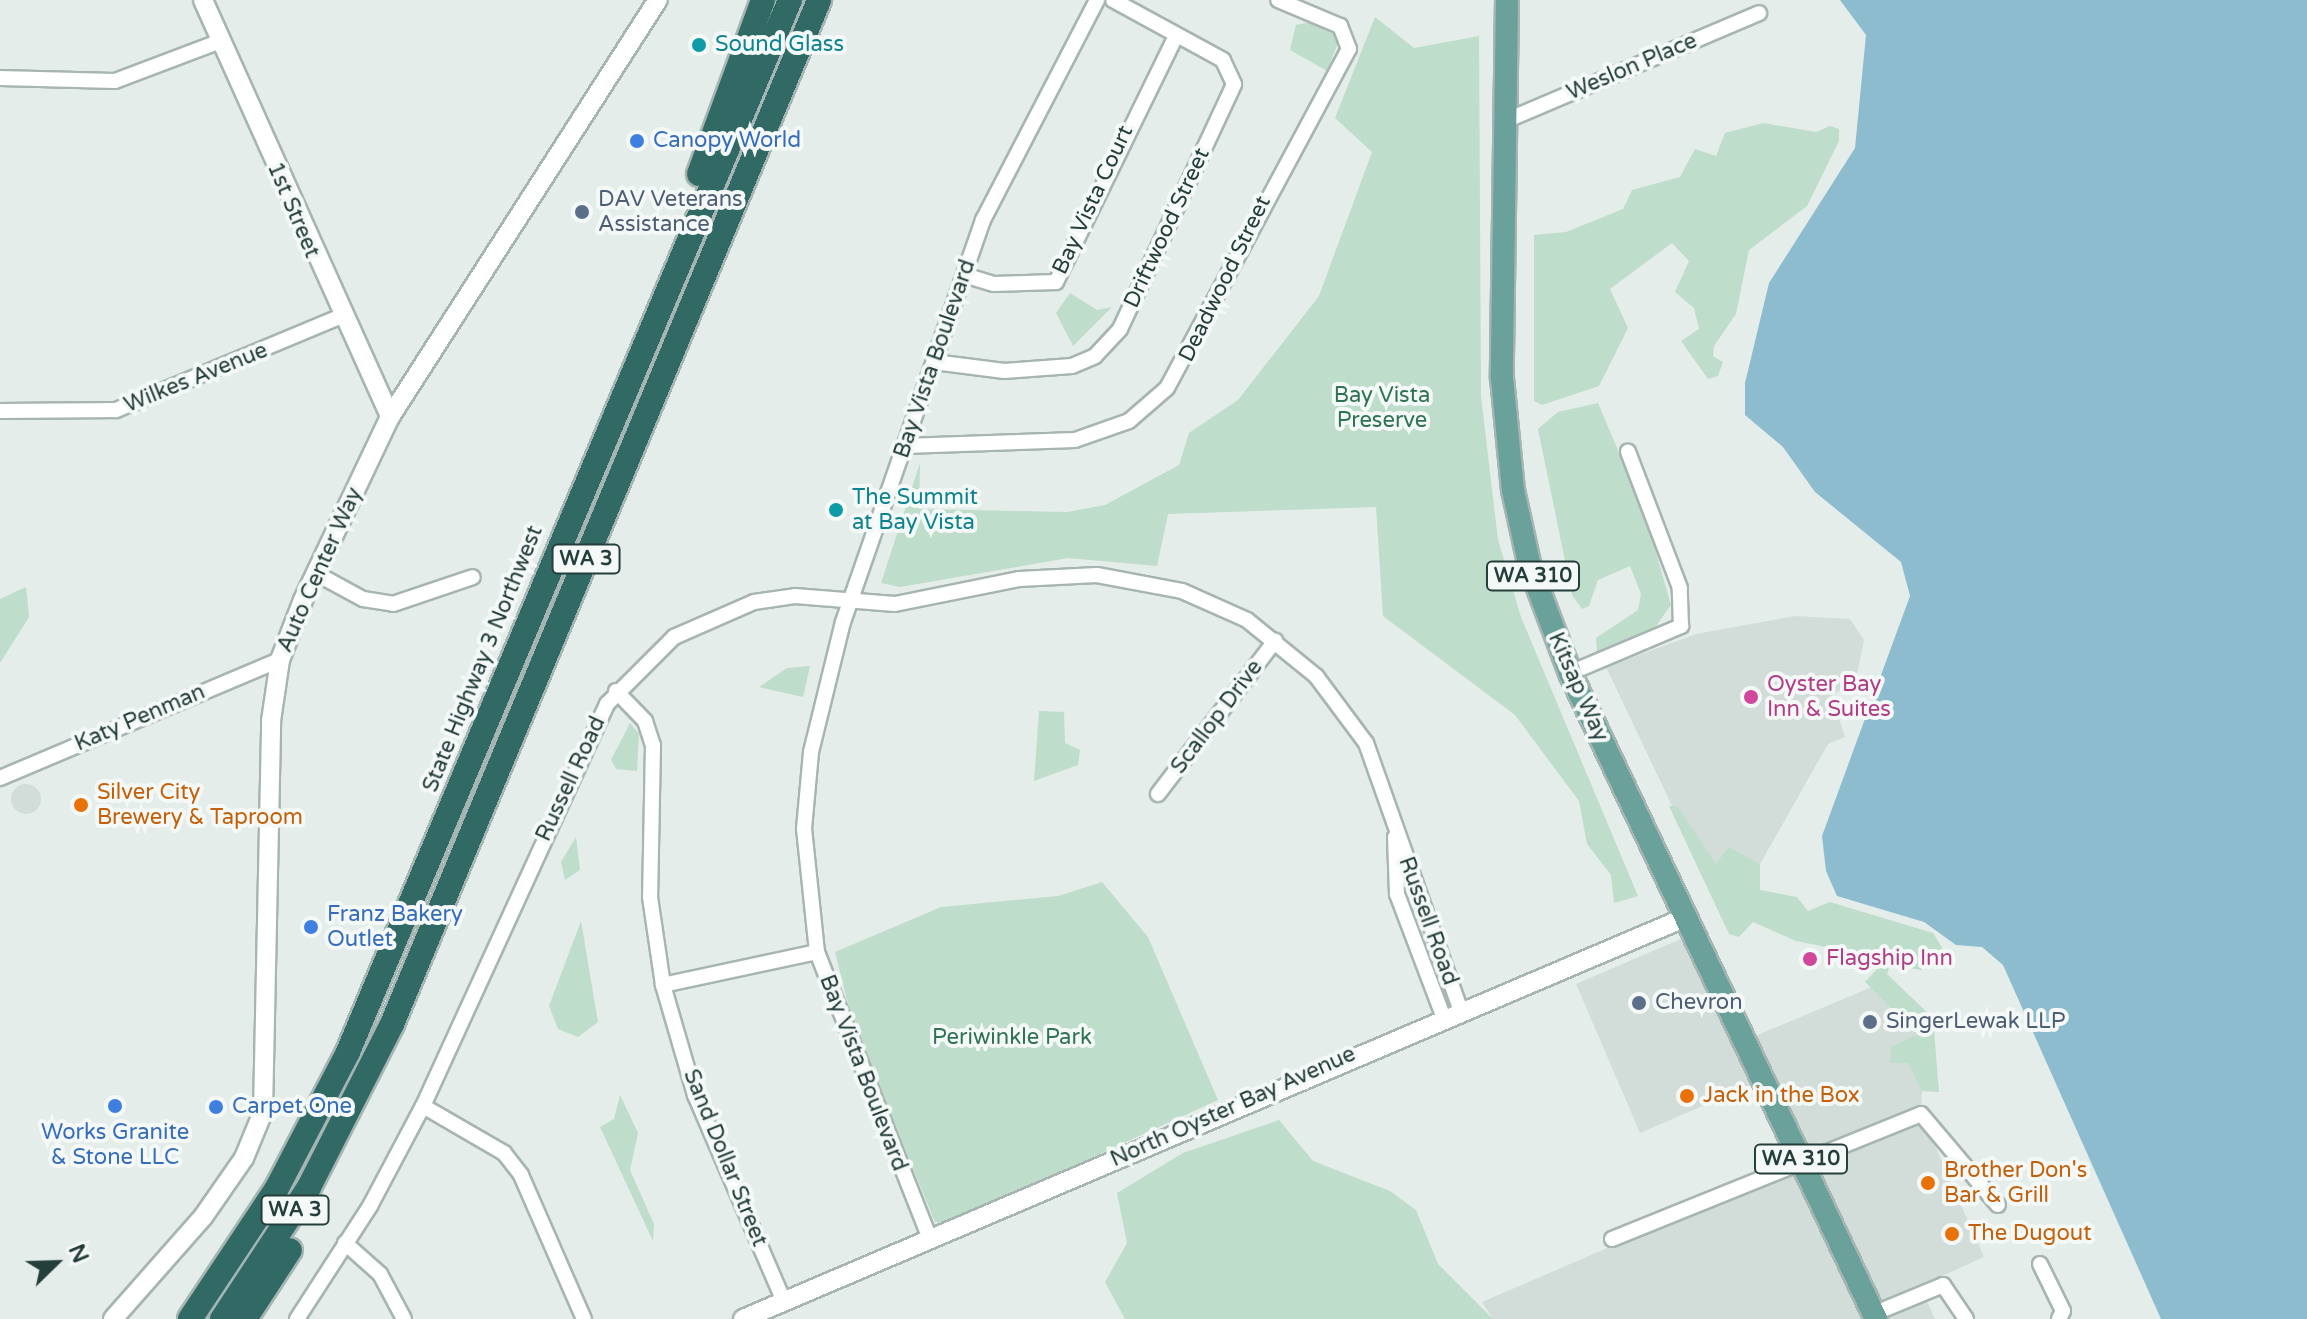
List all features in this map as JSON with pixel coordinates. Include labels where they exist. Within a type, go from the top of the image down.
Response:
[{"type":"highway","points":[[614,409],[763,0]]},
{"type":"highway","name":"State Highway 3 Northwest","points":[[190,1319],[300,1143],[348,1052],[614,409],[790,0]]},
{"type":"highway","name":"WA 3","points":[[222,1319],[281,1234],[359,1095],[817,7]]},
{"type":"highway","points":[[245,1319],[315,1204],[359,1095]]},
{"type":"highway","points":[[172,1319],[300,1143]]},
{"type":"main road","name":"Kitsap Way","points":[[1507,0],[1505,121],[1509,463],[1530,567],[1570,673],[1874,1316]]},
{"type":"street","name":"1st Street","points":[[203,0],[339,317],[390,417]]},
{"type":"street","name":"Bay Vista Boulevard","points":[[930,1239],[817,952],[807,791],[821,694],[964,275],[1029,120],[1097,0]]},
{"type":"street","name":"Driftwood Street","points":[[934,362],[1004,371],[1072,366],[1095,356],[1120,329],[1233,92],[1223,60],[1113,0]]},
{"type":"street","name":"Deadwood Street","points":[[905,446],[1075,440],[1129,421],[1167,388],[1349,49],[1340,26],[1278,0]]},
{"type":"street","name":"Auto Center Way","points":[[113,1319],[203,1217],[244,1158],[263,1112],[271,721],[280,660],[390,417],[656,1]]},
{"type":"street","name":"Weslon Place","points":[[1505,121],[1759,13]]},
{"type":"street","name":"Bay Vista Court","points":[[964,275],[994,284],[1056,282],[1176,36]]},
{"type":"street","points":[[0,78],[115,81],[221,41]]},
{"type":"street","name":"Wilkes Avenue","points":[[0,411],[116,410],[339,317]]},
{"type":"street","points":[[1570,673],[1681,626],[1680,588],[1628,452]]},
{"type":"street","points":[[317,574],[363,599],[393,604],[473,577]]},
{"type":"street","name":"Russell Road","points":[[297,1319],[345,1243],[423,1106],[592,729],[616,691],[674,637],[713,615],[786,596],[895,604],[1035,577],[1112,577],[1205,599],[1275,641],[1316,676],[1366,743],[1396,833],[1397,894],[1451,1012]]},
{"type":"street","name":"Scallop Drive","points":[[1158,794],[1275,641]]},
{"type":"street","name":"Katy Penman","points":[[0,778],[280,660]]},
{"type":"street","name":"Sand Dollar Street","points":[[616,691],[645,721],[653,745],[650,897],[663,985],[695,1095],[784,1302]]},
{"type":"street","name":"North Oyster Bay Avenue","points":[[743,1319],[1451,1012],[1684,918]]},
{"type":"street","points":[[663,985],[817,952]]},
{"type":"street","points":[[423,1106],[504,1153],[521,1175],[584,1319]]},
{"type":"street","points":[[1612,1239],[1800,1159],[1921,1114],[1998,1205]]},
{"type":"street","points":[[345,1243],[380,1274],[404,1319]]},
{"type":"street","points":[[2040,1264],[2063,1311],[2059,1319]]},
{"type":"street","points":[[1874,1316],[1943,1285],[1966,1319]]},
{"type":"shaded area","points":[[1795,616],[1850,619],[1864,640],[1855,685],[1831,694],[1845,737],[1828,744],[1760,864],[1745,856],[1703,871],[1606,667],[1696,634]]},
{"type":"shaded area","points":[[26,784],[37,788],[41,799],[37,810],[26,814],[15,810],[11,799],[15,788]]},
{"type":"shaded area","points":[[1690,935],[1760,1081],[1640,1133],[1576,984]]},
{"type":"shaded area","points":[[1884,982],[1925,1033],[1921,1114],[1984,1257],[1920,1286],[1935,1319],[1879,1319],[1748,1039]]},
{"type":"shaded area","points":[[1800,1165],[1871,1319],[1493,1319],[1482,1302]]},
{"type":"green space","name":"Bay Vista Preserve","points":[[1375,17],[1414,48],[1479,36],[1481,396],[1498,540],[1521,617],[1638,896],[1614,903],[1611,875],[1587,844],[1579,801],[1515,715],[1383,616],[1376,507],[1168,514],[1157,566],[1068,558],[900,587],[881,583],[920,463],[919,509],[1067,512],[1105,505],[1179,465],[1189,433],[1238,400],[1319,296],[1372,152],[1335,118]]},
{"type":"green space","points":[[1311,22],[1340,38],[1327,71],[1290,50],[1296,25]]},
{"type":"green space","points":[[1763,123],[1816,132],[1830,126],[1839,129],[1839,141],[1807,206],[1749,250],[1736,314],[1714,346],[1713,356],[1723,362],[1718,376],[1708,379],[1681,341],[1699,329],[1694,308],[1675,292],[1689,261],[1672,243],[1610,289],[1628,328],[1599,386],[1542,405],[1534,401],[1534,235],[1566,232],[1623,209],[1632,190],[1680,177],[1695,149],[1716,156],[1725,133]]},
{"type":"green space","points":[[1070,293],[1097,310],[1112,307],[1073,346],[1056,313]]},
{"type":"green space","points":[[1598,403],[1645,514],[1671,605],[1654,629],[1597,653],[1596,638],[1638,610],[1641,594],[1630,566],[1598,580],[1589,606],[1582,609],[1572,595],[1538,429],[1558,412]]},
{"type":"green space","points":[[26,587],[29,617],[0,663],[0,599]]},
{"type":"green space","points":[[810,666],[803,697],[759,687],[787,668]]},
{"type":"green space","points":[[1039,711],[1064,712],[1065,743],[1080,750],[1078,765],[1034,781]]},
{"type":"green space","points":[[630,723],[639,734],[637,771],[616,769],[611,760]]},
{"type":"green space","points":[[1669,806],[1677,806],[1716,864],[1729,847],[1760,864],[1760,890],[1797,897],[1808,911],[1830,902],[1933,933],[1944,951],[1935,963],[1921,970],[1890,965],[1887,974],[1933,1018],[1939,1092],[1922,1091],[1908,1063],[1890,1063],[1891,1047],[1918,1034],[1865,982],[1876,970],[1872,956],[1796,941],[1753,922],[1739,937],[1729,934]]},
{"type":"green space","points":[[576,837],[580,870],[565,880],[561,862]]},
{"type":"green space","name":"Periwinkle Park","points":[[1102,882],[1148,937],[1218,1100],[949,1223],[935,1222],[852,1020],[835,952],[941,907],[1058,896]]},
{"type":"green space","points":[[581,921],[598,1022],[578,1037],[558,1029],[549,1006]]},
{"type":"green space","points":[[620,1095],[638,1133],[630,1170],[654,1224],[653,1241],[600,1127],[614,1119]]},
{"type":"green space","points":[[1279,1120],[1313,1161],[1390,1191],[1416,1210],[1438,1264],[1493,1319],[1125,1319],[1105,1282],[1127,1243],[1117,1193],[1183,1153]]},
{"type":"water","points":[[1840,0],[2307,0],[2307,1319],[2161,1319],[2003,965],[1982,947],[1956,945],[1924,922],[1837,896],[1826,871],[1822,836],[1910,596],[1901,562],[1815,492],[1783,447],[1745,415],[1745,383],[1769,283],[1855,148],[1866,35]]},
{"type":"place","name":"Sound Glass","points":[[699,45]]},
{"type":"place","name":"Canopy World","points":[[637,141]]},
{"type":"place","name":"DAV Veterans Assistance","points":[[582,212]]},
{"type":"place","name":"The Summit at Bay Vista","points":[[836,510]]},
{"type":"place","name":"Oyster Bay Inn & Suites","points":[[1751,697]]},
{"type":"place","name":"Silver City Brewery & Taproom","points":[[81,805]]},
{"type":"place","name":"Franz Bakery Outlet","points":[[311,927]]},
{"type":"place","name":"Flagship Inn","points":[[1810,959]]},
{"type":"place","name":"Chevron","points":[[1639,1003]]},
{"type":"place","name":"SingerLewak LLP","points":[[1870,1022]]},
{"type":"place","name":"Jack in the Box","points":[[1687,1096]]},
{"type":"place","name":"Works Granite & Stone LLC","points":[[115,1106]]},
{"type":"place","name":"Carpet One","points":[[216,1107]]},
{"type":"place","name":"Brother Don's Bar & Grill","points":[[1928,1183]]},
{"type":"place","name":"The Dugout","points":[[1952,1234]]}]
